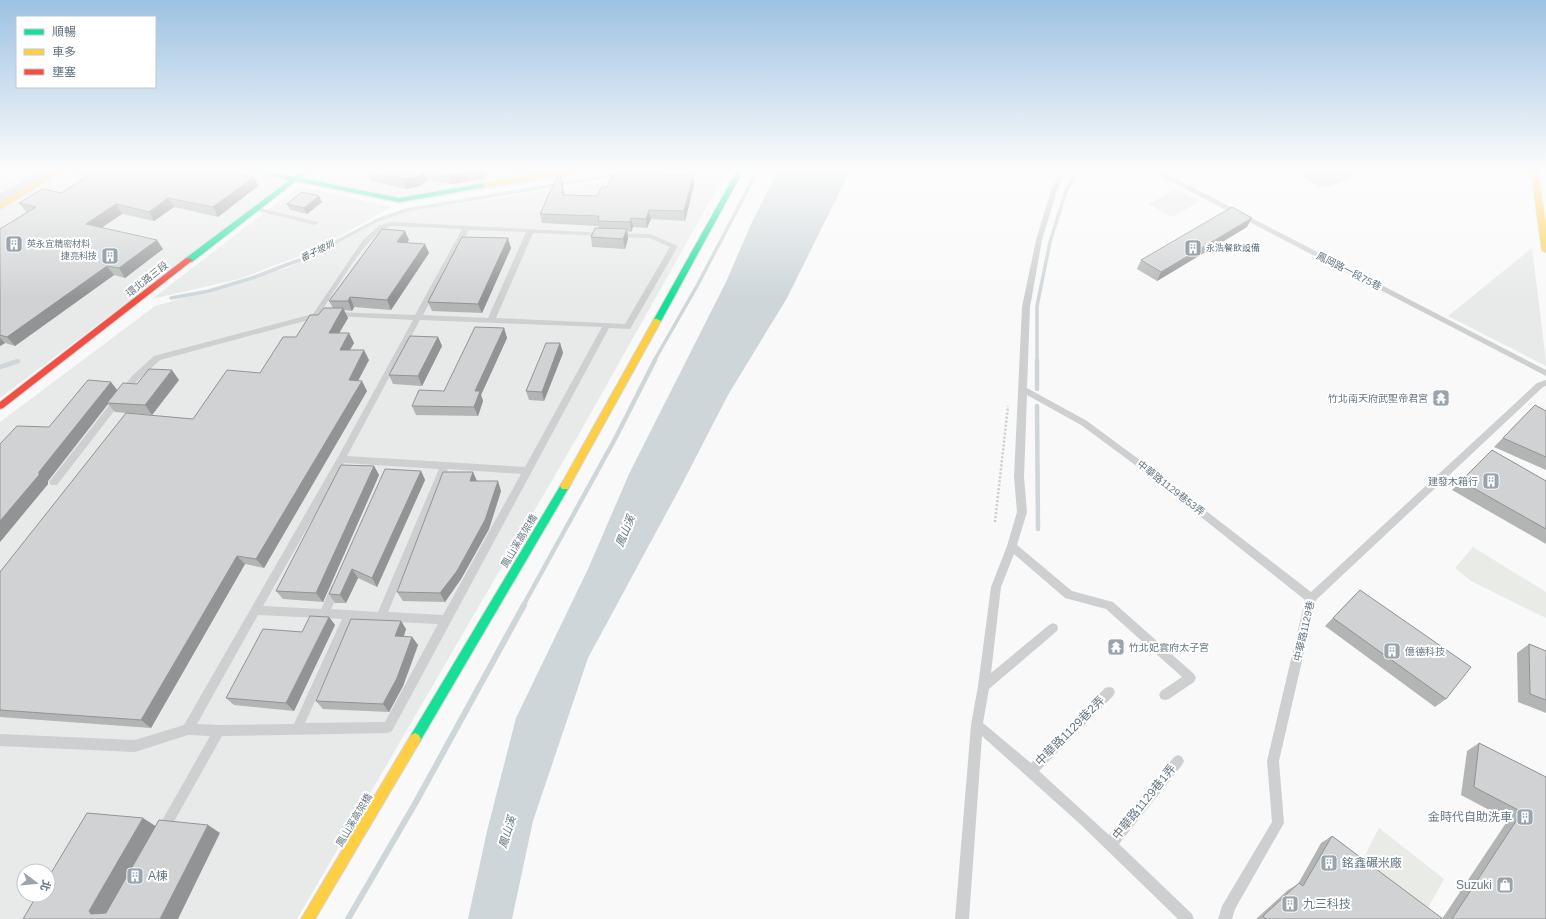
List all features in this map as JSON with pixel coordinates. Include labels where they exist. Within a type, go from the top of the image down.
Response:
[{"type":"street","name":"環北路三段","points":[[0,406],[252,212]]},
{"type":"street","name":"鳳山溪高架橋","points":[[308,919],[595,434],[717,212]]},
{"type":"street","points":[[1540,212],[1546,250]]},
{"type":"lane","points":[[268,212],[315,223]]},
{"type":"lane","points":[[962,919],[977,725],[984,686],[996,587],[1012,546],[1022,512],[1019,477],[1026,307],[1039,240],[1047,212]]},
{"type":"lane","name":"鳳岡路一段75巷","points":[[1234,212],[1546,373]]},
{"type":"lane","points":[[54,482],[135,378],[157,358],[316,313],[627,327],[674,246],[650,236],[391,224],[382,226],[365,241],[316,313]]},
{"type":"lane","points":[[188,729],[341,459],[466,228]]},
{"type":"lane","points":[[491,320],[530,231]]},
{"type":"lane","points":[[0,740],[135,746],[188,729],[219,730],[388,727],[607,325]]},
{"type":"lane","name":"中華路1129巷","points":[[1226,919],[1229,906],[1278,823],[1274,761],[1311,598],[1540,385],[1546,383]]},
{"type":"lane","name":"中華路1129巷53弄","points":[[1022,389],[1084,423],[1149,470],[1311,598]]},
{"type":"lane","points":[[341,459],[390,466],[445,466],[527,472]]},
{"type":"lane","points":[[382,617],[445,466]]},
{"type":"lane","points":[[1012,546],[1069,595],[1109,605],[1190,678],[1165,695]]},
{"type":"lane","points":[[324,614],[340,578]]},
{"type":"lane","points":[[256,610],[446,620]]},
{"type":"lane","points":[[297,729],[349,615]]},
{"type":"lane","points":[[984,686],[1052,628]]},
{"type":"lane","name":"中華路1129巷2弄","points":[[1032,770],[1109,692]]},
{"type":"lane","points":[[977,725],[1032,770],[1111,843],[1187,919]]},
{"type":"lane","points":[[161,835],[219,730]]},
{"type":"lane","name":"中華路1129巷1弄","points":[[1111,843],[1178,761]]},
{"type":"shaded area","points":[[0,212],[247,212],[0,398]]},
{"type":"shaded area","points":[[265,212],[383,212],[320,248],[239,279],[152,299]]},
{"type":"shaded area","points":[[407,212],[704,212],[579,434],[297,919],[0,919],[0,422],[155,306],[287,268],[380,221]]},
{"type":"shaded area","points":[[1163,212],[1181,212],[1172,217]]},
{"type":"shaded area","points":[[1532,248],[1546,361],[1546,366],[1448,316]]},
{"type":"shaded area","points":[[1473,547],[1546,592],[1546,618],[1471,581],[1455,568]]},
{"type":"shaded area","points":[[1379,828],[1444,879],[1425,913],[1362,861]]},
{"type":"water","name":"鳳山溪","points":[[757,212],[830,212],[787,298],[728,395],[681,486],[588,658],[533,821],[512,919],[468,919],[487,831],[516,718],[588,569],[629,474],[726,282]]},
{"type":"building","points":[[28,212],[104,212],[86,224],[157,240],[119,268],[107,266],[7,337],[0,335],[0,229]]},
{"type":"building","points":[[541,212],[648,212],[646,219],[631,218],[630,222],[598,221],[599,216],[540,214]]},
{"type":"building","name":"永浩餐飲設備","points":[[1224,212],[1241,212],[1252,218],[1161,272],[1141,260]]},
{"type":"building","points":[[595,228],[627,229],[623,239],[591,237]]},
{"type":"building","points":[[382,229],[405,231],[397,242],[425,244],[387,300],[350,297],[348,301],[329,301]]},
{"type":"building","points":[[462,237],[508,238],[478,304],[428,302]]},
{"type":"building","points":[[324,308],[343,308],[329,333],[349,333],[340,350],[364,350],[349,380],[362,381],[256,559],[237,556],[141,720],[0,710],[0,572],[126,413],[193,419],[227,370],[260,373],[283,337],[296,337],[310,315],[318,315]]},
{"type":"building","points":[[475,327],[504,328],[475,391],[480,391],[474,407],[412,406],[419,390],[444,391]]},
{"type":"building","points":[[410,336],[438,337],[418,376],[389,375]]},
{"type":"building","points":[[546,343],[560,343],[542,392],[526,391]]},
{"type":"building","points":[[149,369],[172,370],[145,405],[107,403],[123,383],[137,384]]},
{"type":"building","points":[[88,380],[111,382],[39,472],[39,475],[0,521],[0,444],[17,426],[49,427]]},
{"type":"building","points":[[1535,405],[1546,411],[1546,457],[1503,438]]},
{"type":"building","points":[[1492,450],[1546,481],[1546,529],[1461,481]]},
{"type":"building","points":[[341,465],[374,466],[316,593],[276,591]]},
{"type":"building","points":[[385,469],[421,471],[372,578],[352,569],[340,595],[329,594]]},
{"type":"building","points":[[443,472],[473,472],[470,481],[498,481],[485,520],[457,571],[440,593],[397,592]]},
{"type":"building","name":"億德科技","points":[[1360,590],[1471,667],[1446,699],[1333,618]]},
{"type":"building","points":[[310,616],[329,617],[286,703],[226,698],[263,629],[302,632]]},
{"type":"building","points":[[351,619],[401,621],[395,636],[412,637],[397,678],[383,704],[316,701]]},
{"type":"building","points":[[1529,644],[1546,651],[1546,700],[1530,694]]},
{"type":"building","points":[[1479,743],[1546,777],[1546,919],[1452,919],[1522,812],[1474,787]]},
{"type":"building","name":"A棟","points":[[87,813],[143,818],[89,911],[91,914],[106,913],[159,820],[208,825],[160,919],[23,919],[32,903],[56,903],[56,865]]},
{"type":"building","points":[[1332,836],[1443,919],[1266,919],[1263,916],[1299,883],[1303,886]]},
{"type":"waterway","name":"番子坡圳","points":[[171,298],[209,291],[255,277],[307,257],[378,220],[402,212]]},
{"type":"waterway","points":[[654,361],[697,286],[736,212]]},
{"type":"waterway","points":[[1037,389],[1037,306],[1050,242],[1059,212]]},
{"type":"waterway","points":[[523,606],[615,439],[655,360]]},
{"type":"waterway","name":"番子坡圳","points":[[0,367],[18,361]]},
{"type":"waterway","points":[[1037,406],[1038,529]]},
{"type":"waterway","points":[[348,919],[416,802],[524,605]]},
{"type":"traffic: fast","points":[[189,260],[252,212]]},
{"type":"traffic: fast","points":[[657,321],[717,212]]},
{"type":"traffic: fast","points":[[415,739],[565,486]]},
{"type":"traffic: slow","points":[[1540,212],[1546,250]]},
{"type":"traffic: slow","points":[[565,486],[657,321]]},
{"type":"traffic: slow","points":[[308,919],[415,739]]},
{"type":"traffic: jam","points":[[0,406],[189,260]]},
{"type":"place","name":"英永宜精密材料","points":[[14,244]]},
{"type":"place","name":"永浩餐飲設備","points":[[1193,248]]},
{"type":"place","name":"捷亮科技","points":[[110,256]]},
{"type":"place","name":"竹北南天府武聖帝君宮","points":[[1441,398]]},
{"type":"place","name":"建發木箱行","points":[[1491,481]]},
{"type":"place","name":"竹北妃雲府太子宮","points":[[1116,647]]},
{"type":"place","name":"億德科技","points":[[1392,651]]},
{"type":"place","name":"金時代自助洗車","points":[[1525,817]]},
{"type":"place","name":"銘鑫碾米廠","points":[[1329,863]]},
{"type":"place","name":"A棟","points":[[135,876]]},
{"type":"place","name":"Suzuki","points":[[1505,885]]},
{"type":"place","name":"九三科技","points":[[1290,904]]}]
